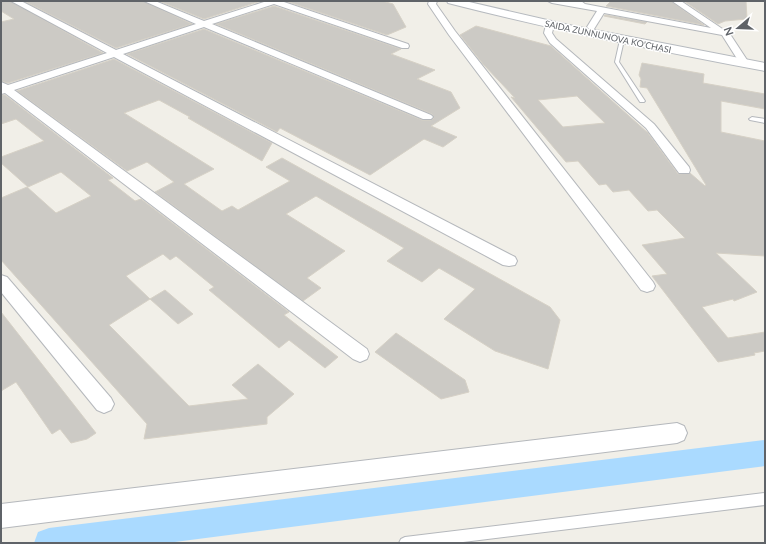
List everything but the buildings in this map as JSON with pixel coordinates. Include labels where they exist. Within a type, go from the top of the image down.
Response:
[{"type":"main road","name":"SAIDA ZUNNUNOVA KO'CHASI","points":[[452,1],[650,39],[742,59],[765,67]]},
{"type":"main road","name":"SAIDA ZUNNUNOVA KO'CHASI","points":[[481,1],[550,25],[622,40],[742,59],[765,59]]},
{"type":"street","points":[[15,1],[508,261]]},
{"type":"street","points":[[148,1],[426,117]]},
{"type":"street","points":[[3,88],[274,1],[405,46]]},
{"type":"street","points":[[433,1],[432,4],[452,33],[647,286]]},
{"type":"street","points":[[552,1],[579,4],[602,10],[725,33]]},
{"type":"street","points":[[676,1],[725,33],[742,59]]},
{"type":"street","points":[[591,27],[602,10]]},
{"type":"street","points":[[550,25],[548,33],[553,41],[650,126],[684,170]]},
{"type":"street","points":[[3,88],[360,354]]},
{"type":"street","points":[[1,281],[104,404]]},
{"type":"street","points":[[1,516],[677,433]]},
{"type":"lane","points":[[622,40],[617,62],[642,101]]},
{"type":"lane","points":[[752,119],[765,121]]},
{"type":"lane","points":[[405,543],[765,499]]},
{"type":"waterway","points":[[49,543],[765,453]]}]
